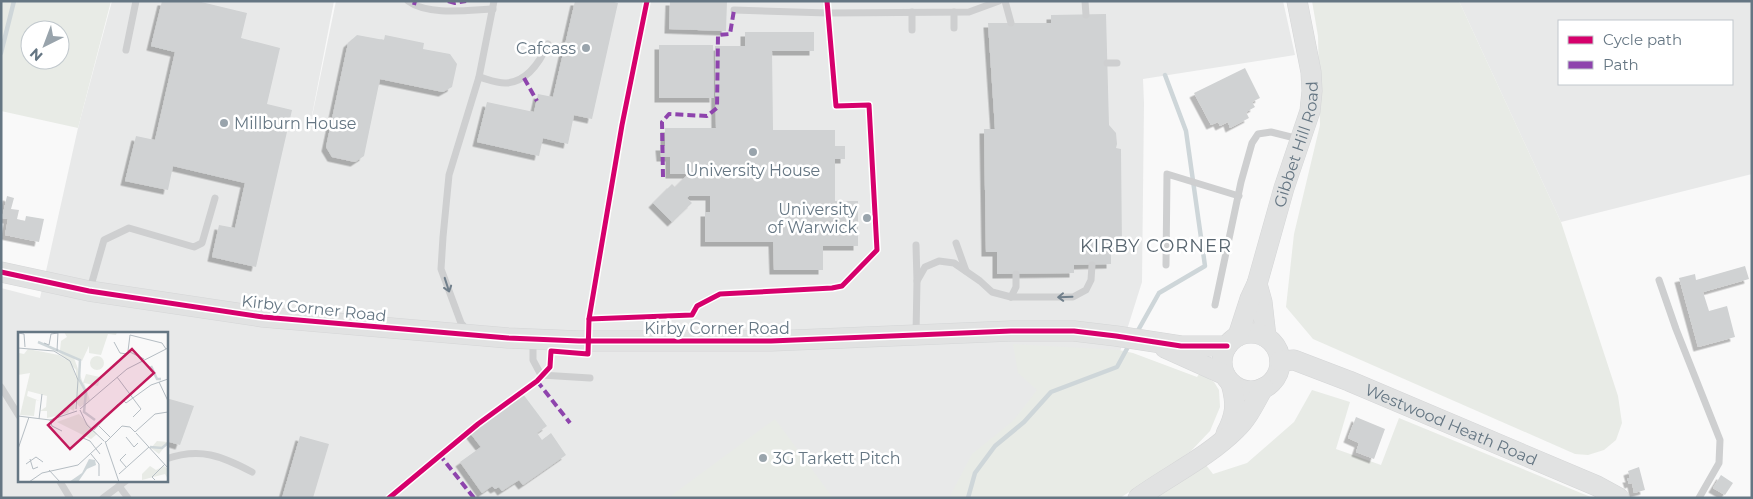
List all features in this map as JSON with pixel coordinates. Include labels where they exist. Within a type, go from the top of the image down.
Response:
[{"type":"street","name":"Gibbet Hill Road","points":[[1232,341],[1257,284],[1299,139],[1310,111],[1311,72],[1297,1]]},
{"type":"street","name":"Kirby Corner Road","points":[[1,272],[89,292],[264,317],[533,339],[579,341],[771,341],[916,334],[1065,331],[1116,336],[1181,346],[1232,341]]},
{"type":"street","name":"Gibbet Hill Road","points":[[1257,284],[1262,302],[1266,337]]},
{"type":"street","points":[[1222,440],[1231,424],[1235,412],[1236,399],[1222,367],[1222,355],[1232,341],[1256,333],[1274,343],[1280,355],[1279,371],[1275,379],[1268,386],[1258,391],[1247,391],[1236,387],[1228,379]]},
{"type":"street","name":"Kirby Corner Road","points":[[1151,342],[1228,379]]},
{"type":"street","name":"Westwood Heath Road","points":[[1280,361],[1294,360],[1349,381],[1597,486],[1619,498]]},
{"type":"street","points":[[1138,498],[1204,454],[1235,430],[1246,417],[1264,388]]},
{"type":"lane","points":[[126,50],[136,1]]},
{"type":"lane","points":[[408,1],[414,5],[433,10],[493,5],[479,77],[449,175],[443,237],[442,269],[461,323],[471,335]]},
{"type":"lane","points":[[734,10],[828,13],[969,12],[999,1]]},
{"type":"lane","points":[[1005,1],[1011,23]]},
{"type":"lane","points":[[1085,1],[1086,14]]},
{"type":"lane","points":[[912,12],[912,30]]},
{"type":"lane","points":[[954,12],[954,28]]},
{"type":"lane","points":[[479,77],[506,83],[524,78],[535,67],[548,44]]},
{"type":"lane","points":[[1107,63],[1117,63]]},
{"type":"lane","points":[[1215,305],[1252,143],[1258,134],[1271,132],[1299,139]]},
{"type":"lane","points":[[1166,265],[1167,174],[1239,196]]},
{"type":"lane","points":[[89,292],[104,240],[129,228],[194,247],[202,243],[215,198]]},
{"type":"lane","points":[[956,243],[967,271]]},
{"type":"lane","points":[[916,245],[916,334]]},
{"type":"lane","points":[[916,282],[925,267],[939,261],[954,263],[967,271],[992,292],[1011,297],[1073,297],[1086,290],[1091,280],[1092,265]]},
{"type":"lane","points":[[1011,297],[1016,288],[1016,274]]},
{"type":"lane","points":[[1659,280],[1676,330],[1720,440],[1719,463],[1699,498]]},
{"type":"lane","points":[[533,339],[533,360],[541,375],[590,378]]},
{"type":"lane","points":[[1,387],[18,414]]},
{"type":"lane","points":[[168,459],[206,453],[233,462],[252,472]]},
{"type":"lane","points":[[60,482],[70,498]]},
{"type":"lane","points":[[103,498],[124,482]]},
{"type":"lane","points":[[119,486],[128,498]]},
{"type":"shaded area","points":[[1,1],[111,1],[78,128],[1,111]]},
{"type":"shaded area","name":"University of Warwick","points":[[112,1],[334,1],[308,136],[336,1],[1283,1],[1295,55],[1143,79],[1142,282],[1119,355],[959,498],[1,498],[1,288],[40,298],[78,128]]},
{"type":"shaded area","points":[[1312,1],[1459,1],[1561,222],[1618,396],[1622,423],[1616,440],[1604,450],[1588,455],[1575,454],[1313,339],[1286,307],[1294,234],[1320,125],[1318,36]]},
{"type":"shaded area","points":[[1459,1],[1752,1],[1752,174],[1561,222]]},
{"type":"shaded area","points":[[1013,344],[1119,350],[1133,353],[1197,377],[1200,373],[1214,382],[1219,390],[1220,407],[1210,431],[1191,451],[1120,498],[949,498],[972,454],[1013,421],[1037,390],[1018,373]]},
{"type":"shaded area","points":[[1312,390],[1350,402],[1336,449],[1381,465],[1399,418],[1593,498],[1151,498],[1206,465],[1213,474],[1247,463],[1294,422]]},
{"type":"shaded area","name":"3G Tarkett Pitch","points":[[775,419],[833,498],[668,498]]},
{"type":"building","name":"Millburn House","points":[[162,1],[197,1],[247,13],[241,38],[280,48],[267,104],[292,110],[256,267],[212,257],[219,225],[235,228],[245,183],[173,166],[168,190],[125,181],[136,136],[155,140],[175,52],[151,46]]},
{"type":"building","name":"Cafcass","points":[[575,1],[610,1],[618,3],[592,119],[574,115],[568,144],[543,138],[539,156],[477,142],[487,102],[534,112],[538,94],[553,97]]},
{"type":"building","points":[[670,1],[727,1],[726,31],[669,29]]},
{"type":"building","points":[[1106,14],[1109,125],[1116,133],[1116,148],[1121,149],[1122,249],[1111,248],[1111,264],[1074,265],[1074,273],[997,274],[997,252],[986,252],[984,129],[995,129],[988,23],[1051,23],[1051,15]]},
{"type":"building","name":"University House","points":[[745,32],[814,32],[814,51],[772,51],[773,130],[835,130],[835,146],[845,146],[845,159],[835,159],[835,201],[858,201],[858,246],[823,246],[823,270],[774,270],[773,242],[705,242],[705,212],[710,212],[710,196],[689,196],[687,198],[692,203],[672,222],[653,203],[672,184],[675,187],[688,174],[670,174],[670,157],[661,157],[660,146],[665,146],[665,128],[716,128],[715,46],[745,46]]},
{"type":"building","points":[[357,35],[384,40],[385,35],[424,43],[423,49],[450,54],[457,64],[452,87],[443,92],[380,79],[364,156],[355,162],[332,157],[326,147],[348,43]]},
{"type":"building","points":[[659,45],[713,45],[714,98],[659,98]]},
{"type":"building","points":[[1245,68],[1260,98],[1252,102],[1255,107],[1246,112],[1249,118],[1230,128],[1228,122],[1220,126],[1218,122],[1211,125],[1194,93]]},
{"type":"building","points":[[7,196],[14,198],[11,209],[19,210],[17,219],[25,221],[26,216],[44,219],[39,242],[5,235],[8,219],[2,218]]},
{"type":"building","points":[[1745,266],[1749,279],[1703,292],[1709,311],[1727,306],[1735,337],[1698,347],[1679,278],[1695,274],[1696,280]]},
{"type":"building","points":[[523,394],[547,426],[537,433],[542,440],[551,433],[566,455],[523,485],[519,480],[502,491],[499,487],[495,489],[492,486],[482,493],[460,462],[481,447],[470,433]]},
{"type":"building","points":[[168,399],[194,406],[180,445],[168,442]]},
{"type":"building","points":[[1356,417],[1385,429],[1374,459],[1356,452],[1359,443],[1348,438]]},
{"type":"building","points":[[300,436],[329,444],[313,498],[282,498]]},
{"type":"building","points":[[1639,467],[1645,490],[1634,493],[1632,483],[1629,484],[1627,478],[1630,478],[1628,471]]},
{"type":"building","points":[[1721,475],[1733,483],[1725,495],[1713,488]]},
{"type":"waterway","points":[[1,53],[14,1]]},
{"type":"waterway","points":[[1136,334],[1159,293],[1205,266],[1186,131],[1165,75]]},
{"type":"waterway","points":[[968,498],[975,473],[995,446],[1024,422],[1051,392],[1117,367],[1129,345]]},
{"type":"marked path","points":[[414,5],[415,1]]},
{"type":"marked path","points":[[448,1],[455,3],[466,1]]},
{"type":"marked path","points":[[663,177],[662,122],[669,114],[707,116],[717,108],[718,35],[730,34],[734,10]]},
{"type":"marked path","points":[[524,78],[537,101]]},
{"type":"marked path","points":[[537,381],[570,423]]},
{"type":"marked path","points":[[439,454],[474,498]]},
{"type":"cycle path","points":[[389,498],[478,424],[537,381],[550,367],[551,351],[588,354],[589,319],[622,125],[647,1]]},
{"type":"cycle path","points":[[589,319],[692,315],[697,306],[720,294],[842,286],[877,250],[869,105],[836,106],[827,1]]},
{"type":"cycle path","points":[[1,272],[89,291],[263,317],[508,338],[579,341],[771,341],[1011,331],[1074,331],[1181,346],[1227,346]]},
{"type":"place","name":"Cafcass","points":[[586,48]]},
{"type":"place","name":"Millburn House","points":[[224,123]]},
{"type":"place","name":"University House","points":[[753,152]]},
{"type":"place","name":"University of Warwick","points":[[867,218]]},
{"type":"place","name":"3G Tarkett Pitch","points":[[763,458]]},
{"type":"district","name":"KIRBY CORNER","points":[[1156,246]]}]
